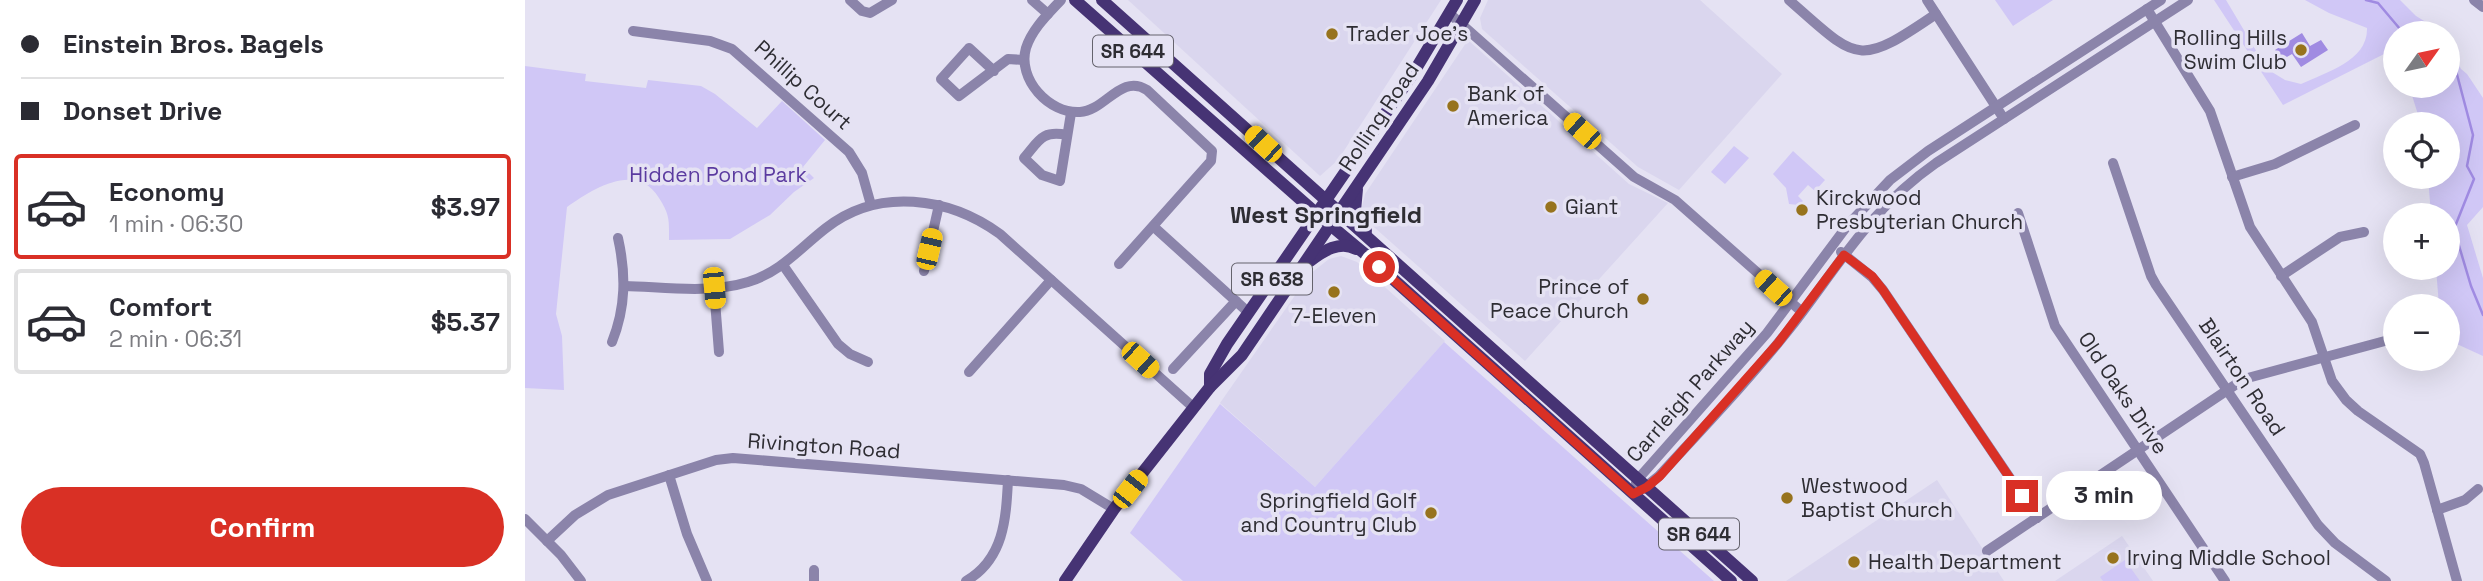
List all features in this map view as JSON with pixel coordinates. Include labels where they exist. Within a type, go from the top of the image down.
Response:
[{"type":"main road","name":"SR 644","points":[[1075,0],[1365,254],[1731,581]]},
{"type":"main road","name":"SR 644","points":[[1102,0],[1752,581]]},
{"type":"main road","name":"Rolling Road","points":[[1210,387],[1210,374],[1414,72],[1457,0]]},
{"type":"main road","name":"Rolling Road","points":[[1065,581],[1114,509],[1193,408],[1242,355],[1428,81],[1475,0]]},
{"type":"main road","points":[[1359,182],[1355,199],[1356,211],[1360,223],[1378,249]]},
{"type":"main road","points":[[1301,268],[1325,251],[1343,245],[1365,254]]},
{"type":"street","points":[[850,0],[862,11],[870,13],[892,0]]},
{"type":"street","points":[[1032,0],[1048,14]]},
{"type":"street","points":[[1061,0],[1029,39],[1024,60],[1026,74],[1032,85],[1057,107],[1071,113],[1089,111],[1125,86],[1138,86],[1147,90],[1210,147],[1213,154],[1211,161],[1119,264]]},
{"type":"street","points":[[1789,0],[1837,43],[1864,52],[1891,44],[1936,14]]},
{"type":"street","points":[[1927,0],[2004,119]]},
{"type":"street","name":"Carrleigh Parkway","points":[[1633,494],[1790,303],[1859,212],[1891,180],[1928,151],[2161,0]]},
{"type":"street","name":"Carrleigh Parkway","points":[[1642,483],[1749,376],[1802,312],[1870,221],[1900,191],[1936,163],[2188,0]]},
{"type":"street","points":[[2475,0],[2483,7]]},
{"type":"street","points":[[2147,9],[2210,111],[2250,227],[2312,322],[2332,381],[2346,400],[2420,454],[2457,581]]},
{"type":"street","points":[[1450,14],[1634,177],[1675,200],[1802,312]]},
{"type":"street","name":"Phillip Court","points":[[633,31],[710,41],[739,53],[849,152],[862,173],[871,205]]},
{"type":"street","points":[[994,71],[969,48],[941,79],[959,96],[994,71],[1009,59],[1024,60]]},
{"type":"street","points":[[1067,135],[1051,132],[1044,135],[1024,158],[1042,175],[1060,181],[1071,113]]},
{"type":"street","points":[[2232,177],[2275,164],[2355,125]]},
{"type":"street","name":"Blairton Road","points":[[2113,163],[2151,276],[2326,535],[2386,581]]},
{"type":"street","points":[[625,286],[714,288],[748,282],[783,265],[829,225],[871,205],[907,201],[939,205],[960,211],[987,225],[1193,408]]},
{"type":"street","points":[[924,271],[939,205]]},
{"type":"street","name":"Old Oaks Drive","points":[[2018,213],[2055,326],[2225,581]]},
{"type":"street","points":[[1154,227],[1249,313]]},
{"type":"street","points":[[2281,276],[2340,237],[2364,232]]},
{"type":"street","points":[[612,342],[622,309],[625,286],[618,238]]},
{"type":"street","points":[[1833,246],[1872,276],[1883,290],[2037,518]]},
{"type":"street","points":[[783,265],[838,344],[850,354],[868,362]]},
{"type":"street","points":[[969,372],[1051,280]]},
{"type":"street","points":[[714,288],[719,352]]},
{"type":"street","points":[[1173,369],[1236,301]]},
{"type":"street","points":[[1987,551],[2252,375],[2383,342]]},
{"type":"street","name":"Rivington Road","points":[[547,541],[575,515],[622,489],[716,460],[733,458],[1072,487],[1088,493],[1114,509]]},
{"type":"street","points":[[669,475],[687,534],[707,581]]},
{"type":"street","points":[[966,581],[989,562],[999,545],[1005,520],[1008,480]]},
{"type":"street","points":[[2437,510],[2465,500],[2478,489]]},
{"type":"street","points":[[525,519],[581,581]]},
{"type":"street","points":[[814,570],[814,581]]},
{"type":"shaded area","points":[[1128,0],[1441,0],[1338,160],[1320,176]]},
{"type":"shaded area","points":[[1488,0],[1700,0],[1782,74],[1679,190],[1638,167],[1482,29],[1480,18]]},
{"type":"shaded area","points":[[2302,33],[2310,46],[2321,40],[2328,50],[2301,67],[2292,54],[2282,60],[2275,50]]},
{"type":"shaded area","points":[[1468,40],[1629,184],[1668,203],[1525,361],[1366,220],[1362,207],[1365,194]]},
{"type":"shaded area","points":[[1341,256],[1357,262],[1445,341],[1315,487],[1220,403],[1310,274],[1329,259]]},
{"type":"shaded area","points":[[1937,480],[2004,581],[1786,581]]},
{"type":"shaded area","name":"Irving Middle School","points":[[2122,536],[2153,581],[2055,581]]},
{"type":"green space","points":[[1995,0],[2053,0],[2013,26]]},
{"type":"green space","points":[[2214,0],[2226,0],[2267,69],[2285,80],[2301,84],[2333,70],[2353,57],[2361,49],[2367,28],[2305,0],[2400,0],[2424,21],[2383,21],[2383,55],[2283,105]]},
{"type":"green space","name":"Hidden Pond Park","points":[[525,66],[586,74],[585,81],[646,88],[648,80],[701,86],[757,128],[782,101],[825,140],[803,167],[814,178],[794,192],[770,215],[730,239],[669,240],[668,218],[663,204],[650,187],[639,181],[627,180],[601,186],[567,207],[556,314],[562,336],[564,390],[525,388]]},
{"type":"green space","points":[[2461,69],[2483,98],[2483,207],[2467,225],[2483,278],[2483,356],[2460,345],[2460,294],[2438,294],[2437,280],[2460,280],[2460,203],[2430,203],[2429,189],[2460,189],[2460,112],[2417,112],[2413,98],[2461,98]]},
{"type":"green space","points":[[1734,146],[1749,158],[1725,184],[1711,172]]},
{"type":"green space","points":[[1793,151],[1825,180],[1815,191],[1808,185],[1798,196],[1803,201],[1799,205],[1789,204],[1786,188],[1773,174]]},
{"type":"green space","points":[[1444,342],[1714,581],[1183,581],[1130,533],[1220,404],[1315,487]]},
{"type":"green space","points":[[2125,560],[2140,581],[2103,581],[2100,577]]},
{"type":"waterway","points":[[2366,0],[2378,3],[2393,21]]},
{"type":"waterway","points":[[2461,90],[2473,135],[2467,166],[2474,179],[2454,229],[2471,286],[2483,315]]},
{"type":"place","name":"Trader Joe's","points":[[1332,34]]},
{"type":"place","name":"Rolling Hills Swim Club","points":[[2301,50]]},
{"type":"place","name":"Bank of America","points":[[1453,106]]},
{"type":"place","name":"Giant","points":[[1551,207]]},
{"type":"place","name":"Kirckwood Presbyterian Church","points":[[1802,210]]},
{"type":"place","name":"7-Eleven","points":[[1334,292]]},
{"type":"place","name":"Prince of Peace Church","points":[[1643,299]]},
{"type":"place","name":"Westwood Baptist Church","points":[[1787,498]]},
{"type":"place","name":"Springfield Golf and Country Club","points":[[1431,513]]},
{"type":"place","name":"Irving Middle School","points":[[2113,558]]},
{"type":"place","name":"Health Department","points":[[1854,562]]},
{"type":"district","name":"West Springfield","points":[[1326,215]]},
{"type":"route","points":[[1379,267],[1633,494],[1660,476],[1756,368],[1844,255],[1872,276],[1883,290],[2022,496]]}]
